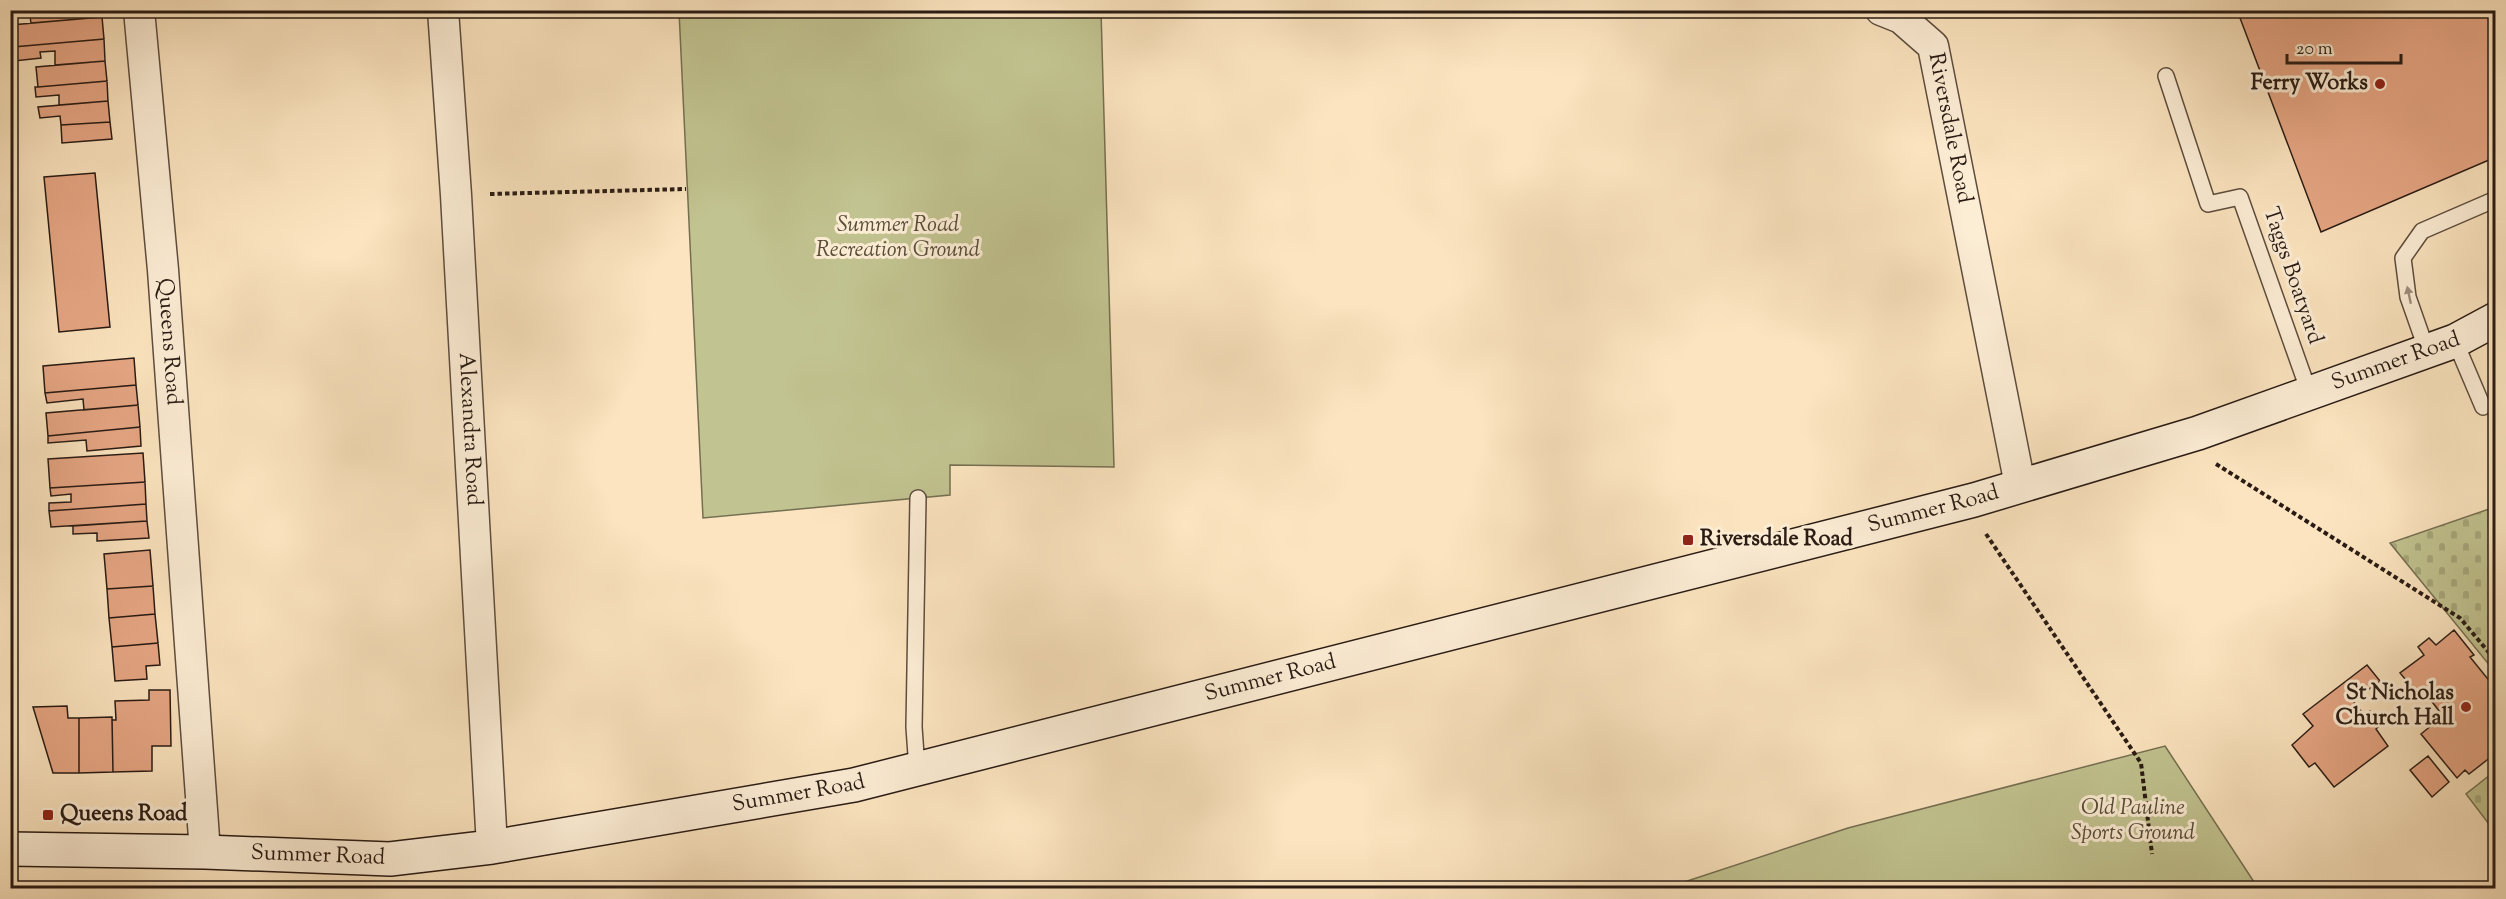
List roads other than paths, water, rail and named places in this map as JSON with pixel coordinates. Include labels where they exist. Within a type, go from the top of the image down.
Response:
[{"type":"street","name":"Queens Road","points":[[139,10],[163,270],[205,852]]},
{"type":"street","name":"Alexandra Road","points":[[443,10],[456,195],[492,847]]},
{"type":"street","name":"Riversdale Road","points":[[1881,10],[1901,18],[1933,46],[2020,485]]},
{"type":"street","name":"Summer Road","points":[[10,849],[205,852],[390,859],[492,847],[854,785],[1966,502],[2198,433],[2441,346],[2496,319]]},
{"type":"lane","name":"Taggs Boatyard","points":[[2166,76],[2208,204],[2240,197],[2309,392]]},
{"type":"lane","points":[[2483,407],[2408,297],[2403,258],[2422,231],[2496,199]]},
{"type":"lane","points":[[917,769],[914,727],[918,498]]},
{"type":"place","name":"Ferry Works","points":[[2380,84]]},
{"type":"place","name":"Riversdale Road","points":[[1688,540]]},
{"type":"place","name":"St Nicholas Church Hall","points":[[2466,707]]},
{"type":"place","name":"Queens Road","points":[[48,815]]},
{"type":"park label","name":"Summer Road Recreation Ground","points":[[898,238]]},
{"type":"park label","name":"Old Pauline Sports Ground","points":[[2133,822]]}]
